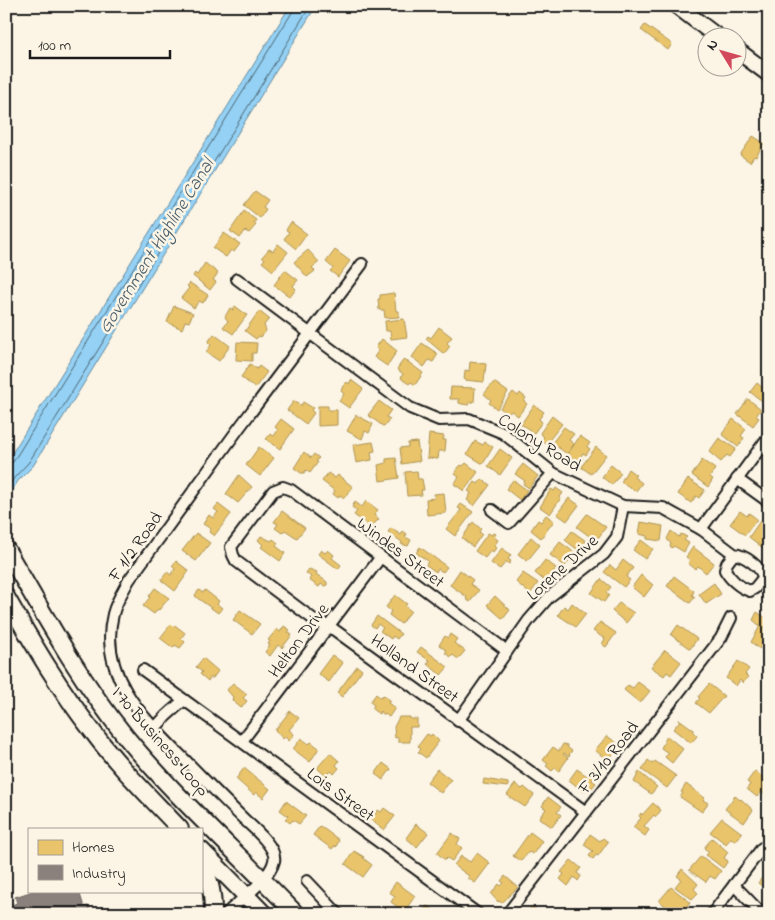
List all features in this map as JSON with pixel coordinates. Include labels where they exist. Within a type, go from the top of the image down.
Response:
[{"type":"main road","name":"I 70 Business Loop","points":[[6,548],[75,667],[125,736],[213,830],[296,914]]},
{"type":"main road","points":[[6,597],[43,660],[92,732],[121,767],[179,828]]},
{"type":"main road","points":[[202,851],[264,914]]},
{"type":"main road","points":[[202,866],[210,882],[213,914]]},
{"type":"street","points":[[677,6],[706,28]]},
{"type":"street","points":[[748,58],[769,74]]},
{"type":"street","name":"F 1/2 Road","points":[[226,914],[263,880],[274,861],[274,852],[253,827],[154,729],[123,688],[112,656],[111,634],[113,616],[118,600],[129,580],[362,264]]},
{"type":"street","name":"Colony Road","points":[[238,279],[410,408],[439,420],[469,419],[502,433],[553,473],[623,506],[663,508],[700,528],[734,554]]},
{"type":"street","points":[[700,528],[769,436]]},
{"type":"street","points":[[492,510],[509,523],[553,473]]},
{"type":"street","points":[[737,479],[769,502]]},
{"type":"street","name":"Windes Street","points":[[273,491],[283,487],[291,490],[507,651]]},
{"type":"street","name":"Holland Street","points":[[273,491],[231,547],[232,555],[236,561],[317,622],[329,626],[586,812]]},
{"type":"street","name":"Lorene Drive","points":[[458,721],[529,620],[549,597],[604,554],[616,537],[623,506]]},
{"type":"street","name":"Helton Drive","points":[[242,741],[380,558]]},
{"type":"street","name":"F 3/10 Road","points":[[507,914],[721,638],[731,618]]},
{"type":"street","name":"Lois Street","points":[[143,670],[478,914]]},
{"type":"street","points":[[154,729],[184,700]]},
{"type":"street","points":[[712,914],[762,848]]},
{"type":"street","points":[[307,881],[338,914]]},
{"type":"street","points":[[734,885],[762,914]]},
{"type":"water","name":"Government Highline Canal","points":[[290,6],[316,6],[33,466],[18,481],[6,500],[6,463]]},
{"type":"building: Homes","points":[[645,25],[672,44],[668,50],[641,30]]},
{"type":"building: Homes","points":[[753,136],[764,143],[756,157],[754,156],[750,162],[740,155]]},
{"type":"building: Homes","points":[[255,191],[268,200],[263,207],[266,209],[260,218],[244,205]]},
{"type":"building: Homes","points":[[244,211],[256,220],[254,223],[256,225],[249,233],[245,231],[240,238],[230,231]]},
{"type":"building: Homes","points":[[291,222],[307,234],[296,249],[284,239],[289,232],[286,230]]},
{"type":"building: Homes","points":[[224,233],[240,244],[234,252],[231,250],[226,257],[213,248]]},
{"type":"building: Homes","points":[[278,244],[288,252],[273,271],[262,262],[265,259],[262,257],[269,249],[273,251]]},
{"type":"building: Homes","points":[[308,250],[319,262],[312,268],[315,271],[307,277],[294,262]]},
{"type":"building: Homes","points":[[335,250],[350,261],[338,277],[330,271],[333,268],[326,262]]},
{"type":"building: Homes","points":[[205,263],[218,273],[213,280],[216,282],[210,290],[193,276],[195,273],[197,275]]},
{"type":"building: Homes","points":[[285,270],[298,280],[293,286],[296,289],[290,297],[274,285]]},
{"type":"building: Homes","points":[[190,283],[208,295],[203,303],[199,301],[194,308],[181,298],[189,288],[187,286]]},
{"type":"building: Homes","points":[[394,293],[396,311],[399,311],[399,317],[385,318],[384,310],[379,310],[378,299],[380,299],[380,295]]},
{"type":"building: Homes","points":[[174,306],[193,313],[189,322],[185,321],[182,329],[167,322]]},
{"type":"building: Homes","points":[[235,306],[247,315],[233,334],[223,327],[228,321],[225,317],[230,308],[233,310]]},
{"type":"building: Homes","points":[[259,311],[269,319],[264,325],[266,331],[261,337],[259,336],[256,339],[245,331]]},
{"type":"building: Homes","points":[[404,319],[407,337],[391,339],[390,331],[386,331],[385,321]]},
{"type":"building: Homes","points":[[439,327],[452,337],[447,343],[450,346],[444,354],[426,339],[428,336],[431,338]]},
{"type":"building: Homes","points":[[214,334],[230,346],[219,361],[206,352],[211,345],[208,342]]},
{"type":"building: Homes","points":[[382,339],[397,351],[387,366],[374,357],[379,350],[376,347]]},
{"type":"building: Homes","points":[[237,342],[257,343],[256,353],[252,353],[252,361],[236,360]]},
{"type":"building: Homes","points":[[422,343],[438,354],[433,362],[429,360],[424,367],[412,357]]},
{"type":"building: Homes","points":[[404,359],[423,373],[415,385],[403,380],[401,378],[403,374],[397,369]]},
{"type":"building: Homes","points":[[470,362],[486,364],[484,382],[464,380],[465,370],[469,371]]},
{"type":"building: Homes","points":[[250,364],[257,369],[259,366],[267,372],[255,388],[241,377]]},
{"type":"building: Homes","points":[[351,380],[363,389],[349,408],[339,401],[344,394],[341,391],[343,386],[347,382],[349,384]]},
{"type":"building: Homes","points":[[494,382],[508,392],[497,409],[489,403],[491,400],[484,394]]},
{"type":"building: Homes","points":[[757,383],[763,388],[766,386],[769,388],[769,406],[750,392]]},
{"type":"building: Homes","points":[[451,387],[475,388],[474,402],[469,402],[469,405],[459,403],[459,399],[450,399]]},
{"type":"building: Homes","points":[[513,392],[518,396],[520,393],[526,398],[524,401],[527,404],[518,416],[511,411],[508,414],[500,408]]},
{"type":"building: Homes","points":[[748,399],[761,409],[756,416],[759,418],[753,426],[737,414]]},
{"type":"building: Homes","points":[[294,401],[301,406],[303,402],[313,408],[311,410],[314,413],[306,424],[287,410]]},
{"type":"building: Homes","points":[[379,401],[391,410],[386,417],[390,419],[384,427],[368,415]]},
{"type":"building: Homes","points":[[534,405],[544,412],[539,419],[542,422],[534,433],[521,424]]},
{"type":"building: Homes","points":[[318,406],[328,406],[328,410],[337,410],[337,425],[318,426]]},
{"type":"building: Homes","points":[[356,415],[373,424],[369,433],[365,431],[362,439],[347,431]]},
{"type":"building: Homes","points":[[552,416],[562,424],[546,444],[541,440],[544,437],[540,433]]},
{"type":"building: Homes","points":[[281,419],[294,429],[280,449],[266,439],[270,434],[274,436],[278,430],[275,427]]},
{"type":"building: Homes","points":[[733,419],[746,429],[741,436],[744,438],[738,447],[722,434]]},
{"type":"building: Homes","points":[[564,427],[574,434],[569,440],[574,444],[567,454],[552,443]]},
{"type":"building: Homes","points":[[429,434],[444,436],[443,440],[446,440],[445,451],[439,451],[438,459],[427,458]]},
{"type":"building: Homes","points":[[580,436],[590,443],[587,447],[590,449],[586,455],[583,453],[581,456],[583,458],[578,466],[573,463],[575,460],[567,455]]},
{"type":"building: Homes","points":[[719,438],[736,449],[730,457],[727,455],[721,462],[709,452]]},
{"type":"building: Homes","points":[[475,441],[483,445],[485,442],[493,447],[483,464],[467,454]]},
{"type":"building: Homes","points":[[373,442],[375,451],[371,452],[372,460],[356,463],[353,445]]},
{"type":"building: Homes","points":[[417,442],[420,461],[402,464],[400,448],[408,447],[408,443]]},
{"type":"building: Homes","points":[[259,447],[274,458],[260,476],[246,465]]},
{"type":"building: Homes","points":[[596,447],[606,455],[591,474],[581,467]]},
{"type":"building: Homes","points":[[500,449],[512,458],[500,475],[488,466]]},
{"type":"building: Homes","points":[[304,452],[311,458],[314,454],[319,458],[310,473],[306,470],[304,473],[301,473],[294,468]]},
{"type":"building: Homes","points":[[396,458],[399,478],[380,481],[378,465],[386,463],[386,459]]},
{"type":"building: Homes","points":[[702,460],[715,469],[710,477],[713,479],[708,487],[692,475]]},
{"type":"building: Homes","points":[[466,463],[478,472],[464,491],[454,484],[459,477],[455,474],[458,468]]},
{"type":"building: Homes","points":[[523,464],[538,476],[529,488],[523,484],[525,481],[515,474]]},
{"type":"building: Homes","points":[[611,465],[621,473],[612,485],[602,477]]},
{"type":"building: Homes","points":[[628,469],[642,483],[636,491],[621,482]]},
{"type":"building: Homes","points":[[417,471],[418,479],[422,479],[424,490],[421,490],[422,495],[407,496],[405,472]]},
{"type":"building: Homes","points":[[328,473],[335,478],[338,475],[353,487],[344,498],[340,495],[338,498],[333,494],[335,491],[322,481]]},
{"type":"building: Homes","points":[[239,475],[252,487],[238,503],[226,494]]},
{"type":"building: Homes","points":[[482,479],[490,485],[474,506],[467,500],[471,493],[468,491],[475,482],[478,484]]},
{"type":"building: Homes","points":[[688,479],[705,490],[699,498],[696,496],[691,503],[678,494]]},
{"type":"building: Homes","points":[[513,480],[527,490],[520,500],[506,489]]},
{"type":"building: Homes","points":[[556,488],[563,493],[550,514],[540,507],[551,489],[554,491]]},
{"type":"building: Homes","points":[[444,493],[446,513],[427,515],[426,499],[435,498],[434,494]]},
{"type":"building: Homes","points":[[569,498],[579,505],[567,521],[557,514]]},
{"type":"building: Homes","points":[[366,501],[378,510],[374,515],[379,519],[371,527],[354,515],[357,511],[352,507],[355,502],[362,507]]},
{"type":"building: Homes","points":[[218,504],[231,514],[214,536],[209,532],[211,529],[203,524],[209,515],[213,518],[218,512],[214,509]]},
{"type":"building: Homes","points":[[461,504],[473,512],[455,536],[446,529],[461,510],[458,508]]},
{"type":"building: Homes","points":[[282,511],[305,528],[297,538],[285,530],[282,533],[275,528],[278,524],[274,522]]},
{"type":"building: Homes","points":[[740,511],[747,516],[749,513],[757,519],[745,535],[730,524]]},
{"type":"building: Homes","points":[[587,514],[606,527],[596,541],[577,527]]},
{"type":"building: Homes","points":[[546,515],[554,521],[541,538],[531,530],[538,520],[541,522]]},
{"type":"building: Homes","points":[[760,521],[768,527],[766,530],[769,532],[769,541],[763,548],[749,537]]},
{"type":"building: Homes","points":[[473,522],[481,529],[479,532],[482,534],[473,547],[462,538]]},
{"type":"building: Homes","points":[[641,522],[663,526],[661,541],[647,539],[647,536],[639,534]]},
{"type":"building: Homes","points":[[391,528],[401,535],[403,531],[407,534],[405,537],[411,540],[408,546],[401,544],[402,542],[388,532]]},
{"type":"building: Homes","points":[[572,531],[586,541],[578,550],[565,540]]},
{"type":"building: Homes","points":[[671,531],[679,537],[681,534],[687,537],[684,540],[689,543],[684,552],[674,546],[672,548],[670,546],[671,544],[667,539]]},
{"type":"building: Homes","points":[[196,533],[210,543],[196,561],[182,551]]},
{"type":"building: Homes","points":[[488,533],[496,534],[494,537],[498,540],[494,546],[496,548],[493,552],[491,550],[485,558],[475,551]]},
{"type":"building: Homes","points":[[261,536],[271,541],[273,539],[278,543],[276,546],[285,553],[280,561],[261,547],[263,545],[258,540]]},
{"type":"building: Homes","points":[[531,537],[540,545],[527,561],[518,554]]},
{"type":"building: Homes","points":[[641,540],[653,549],[645,559],[633,550]]},
{"type":"building: Homes","points":[[560,542],[575,553],[565,566],[550,555]]},
{"type":"building: Homes","points":[[420,547],[447,567],[443,572],[438,569],[436,572],[426,565],[428,561],[416,553]]},
{"type":"building: Homes","points":[[693,547],[714,563],[706,573],[698,566],[695,569],[688,563],[690,560],[686,557]]},
{"type":"building: Homes","points":[[502,548],[511,555],[508,559],[511,561],[509,564],[506,562],[500,569],[491,563]]},
{"type":"building: Homes","points":[[321,550],[325,553],[328,550],[334,555],[332,558],[341,565],[338,569],[318,554]]},
{"type":"building: Homes","points":[[545,560],[556,568],[546,582],[535,573]]},
{"type":"building: Homes","points":[[623,560],[633,568],[626,577],[630,580],[624,587],[604,572],[610,565],[616,570]]},
{"type":"building: Homes","points":[[176,561],[189,571],[175,591],[161,580],[167,572],[171,575],[175,569],[172,566]]},
{"type":"building: Homes","points":[[309,569],[317,572],[316,574],[327,582],[327,585],[321,584],[319,587],[309,580],[311,577],[306,573]]},
{"type":"building: Homes","points":[[460,570],[473,580],[470,584],[479,590],[470,602],[466,599],[467,597],[450,585]]},
{"type":"building: Homes","points":[[523,573],[538,583],[530,594],[516,582]]},
{"type":"building: Homes","points":[[641,575],[653,585],[644,597],[632,587]]},
{"type":"building: Homes","points":[[674,576],[694,591],[692,595],[695,597],[690,603],[667,586]]},
{"type":"building: Homes","points":[[601,579],[611,587],[606,593],[609,595],[604,602],[591,593]]},
{"type":"building: Homes","points":[[714,583],[721,594],[706,604],[699,594]]},
{"type":"building: Homes","points":[[155,588],[169,598],[154,614],[143,606]]},
{"type":"building: Homes","points":[[199,590],[203,593],[205,590],[219,601],[217,604],[222,608],[218,613],[196,597],[195,595]]},
{"type":"building: Homes","points":[[395,595],[407,604],[405,606],[411,611],[401,624],[389,615],[391,611],[386,607]]},
{"type":"building: Homes","points":[[495,596],[510,610],[503,619],[487,605]]},
{"type":"building: Homes","points":[[572,603],[586,614],[576,627],[558,615],[564,606],[568,609]]},
{"type":"building: Homes","points":[[619,603],[634,613],[626,623],[612,611]]},
{"type":"building: Homes","points":[[240,610],[260,624],[252,634],[233,620]]},
{"type":"building: Homes","points":[[757,612],[769,620],[769,641],[767,639],[760,649],[751,642],[760,626],[753,620]]},
{"type":"building: Homes","points":[[377,616],[401,634],[397,639],[393,636],[391,639],[380,631],[383,628],[378,624],[375,628],[371,625]]},
{"type":"building: Homes","points":[[600,622],[616,633],[606,647],[602,644],[605,639],[593,631]]},
{"type":"building: Homes","points":[[171,624],[185,633],[181,638],[185,642],[180,648],[175,645],[173,648],[160,638]]},
{"type":"building: Homes","points":[[678,625],[697,639],[690,649],[671,635]]},
{"type":"building: Homes","points":[[284,626],[290,630],[288,632],[292,635],[282,648],[278,645],[270,656],[265,652],[270,645],[268,640],[277,629],[280,632]]},
{"type":"building: Homes","points":[[450,634],[457,639],[454,643],[465,651],[458,659],[453,655],[451,657],[445,653],[447,651],[439,645],[445,636],[448,638]]},
{"type":"building: Homes","points":[[421,647],[448,667],[441,675],[427,664],[430,661],[417,652]]},
{"type":"building: Homes","points":[[665,650],[681,662],[671,675],[667,672],[664,676],[651,667]]},
{"type":"building: Homes","points":[[332,655],[343,663],[329,682],[318,674]]},
{"type":"building: Homes","points":[[203,658],[218,671],[208,681],[200,674],[202,672],[196,667]]},
{"type":"building: Homes","points":[[738,661],[749,669],[745,674],[748,677],[743,683],[740,680],[736,686],[726,678]]},
{"type":"building: Homes","points":[[357,666],[362,670],[342,697],[337,693]]},
{"type":"building: Homes","points":[[638,682],[650,691],[640,703],[624,690],[628,685],[633,688]]},
{"type":"building: Homes","points":[[233,683],[247,694],[243,698],[247,701],[241,708],[232,700],[233,697],[227,690]]},
{"type":"building: Homes","points":[[709,684],[724,696],[709,713],[696,703],[700,698],[698,697]]},
{"type":"building: Homes","points":[[376,694],[381,698],[383,695],[390,701],[388,703],[395,708],[389,717],[381,711],[379,714],[372,709],[374,705],[370,702]]},
{"type":"building: Homes","points":[[290,711],[299,718],[289,730],[294,734],[289,741],[286,736],[283,739],[275,730]]},
{"type":"building: Homes","points":[[399,717],[417,719],[417,727],[410,727],[410,742],[398,742],[398,737],[395,738],[394,727]]},
{"type":"building: Homes","points":[[679,719],[694,730],[693,732],[697,736],[691,743],[673,729],[679,722]]},
{"type":"building: Homes","points":[[427,734],[431,736],[432,734],[439,741],[426,758],[418,752],[421,749],[418,746]]},
{"type":"building: Homes","points":[[607,736],[620,745],[608,761],[595,750]]},
{"type":"building: Homes","points":[[667,736],[683,749],[672,763],[665,757],[668,753],[661,748]]},
{"type":"building: Homes","points":[[301,738],[319,748],[310,762],[293,749]]},
{"type":"building: Homes","points":[[563,744],[567,745],[572,751],[569,757],[563,754],[568,758],[559,771],[555,768],[552,771],[543,760],[553,747],[559,751]]},
{"type":"building: Homes","points":[[330,753],[339,761],[336,765],[339,768],[334,774],[331,771],[326,776],[317,768]]},
{"type":"building: Homes","points":[[648,760],[653,764],[655,761],[676,776],[667,788],[642,770]]},
{"type":"building: Homes","points":[[383,763],[391,769],[383,780],[375,774]]},
{"type":"building: Homes","points":[[594,767],[598,770],[592,780],[596,783],[591,789],[587,787],[584,792],[569,780],[577,769],[587,776]]},
{"type":"building: Homes","points":[[244,768],[270,789],[263,798],[256,792],[254,795],[236,779]]},
{"type":"building: Homes","points":[[437,769],[451,780],[441,793],[427,782]]},
{"type":"building: Homes","points":[[755,771],[769,782],[767,796],[761,792],[757,797],[747,789],[750,784],[747,782]]},
{"type":"building: Homes","points":[[639,772],[657,787],[651,794],[634,782]]},
{"type":"building: Homes","points":[[484,779],[508,783],[508,787],[483,784]]},
{"type":"building: Homes","points":[[515,784],[522,789],[524,787],[534,795],[525,807],[507,795]]},
{"type":"building: Homes","points":[[686,784],[705,798],[703,800],[708,803],[702,812],[680,797]]},
{"type":"building: Homes","points":[[735,796],[753,810],[744,823],[725,809]]},
{"type":"building: Homes","points":[[548,797],[561,807],[557,812],[561,815],[552,827],[539,818],[546,809],[542,806]]},
{"type":"building: Homes","points":[[286,801],[306,816],[299,824],[293,820],[290,823],[285,819],[288,816],[280,810]]},
{"type":"building: Homes","points":[[653,803],[661,810],[656,817],[654,815],[644,826],[649,830],[645,836],[633,827],[641,818],[639,816],[641,813],[642,815]]},
{"type":"building: Homes","points":[[384,808],[395,816],[384,830],[371,820],[378,810],[381,812]]},
{"type":"building: Homes","points":[[722,818],[742,833],[736,841],[731,838],[726,844],[710,832]]},
{"type":"building: Homes","points":[[416,824],[428,833],[417,847],[406,838]]},
{"type":"building: Homes","points":[[320,826],[339,840],[336,847],[334,846],[332,849],[313,835]]},
{"type":"building: Homes","points":[[530,832],[542,841],[533,854],[529,852],[521,861],[513,856]]},
{"type":"building: Homes","points":[[452,833],[460,839],[457,844],[462,848],[452,861],[447,858],[445,860],[437,853]]},
{"type":"building: Homes","points":[[590,834],[600,841],[603,838],[608,842],[598,856],[596,855],[593,859],[589,856],[593,851],[584,845]]},
{"type":"building: Homes","points":[[712,838],[728,852],[724,858],[728,861],[723,868],[706,855],[709,852],[704,848]]},
{"type":"building: Homes","points":[[354,851],[372,865],[363,877],[345,864]]},
{"type":"building: Homes","points":[[477,853],[490,863],[475,883],[454,865],[461,856],[470,862]]},
{"type":"building: Homes","points":[[701,856],[721,871],[715,879],[710,876],[706,882],[689,870]]},
{"type":"building: Homes","points":[[571,860],[581,868],[577,873],[581,876],[578,881],[574,877],[568,886],[560,879],[564,874],[561,872]]},
{"type":"building: Homes","points":[[682,869],[698,884],[694,889],[698,893],[692,899],[675,887],[681,879],[677,876]]},
{"type":"building: Homes","points":[[767,871],[769,872],[769,891],[758,883]]},
{"type":"building: Homes","points":[[505,876],[518,887],[502,903],[498,902],[491,894],[499,884],[501,886],[504,883],[501,881]]},
{"type":"building: Homes","points":[[396,882],[415,896],[404,912],[391,902],[395,896],[389,892]]},
{"type":"building: Homes","points":[[671,887],[690,902],[684,910],[680,907],[675,913],[659,901]]},
{"type":"building: Homes","points":[[427,906],[436,911],[438,914],[421,914]]},
{"type":"building: Homes","points":[[532,906],[542,914],[526,914]]},
{"type":"building: Industry","points":[[30,892],[79,892],[84,907],[88,906],[91,914],[6,914],[6,907],[17,903],[15,897]]}]
